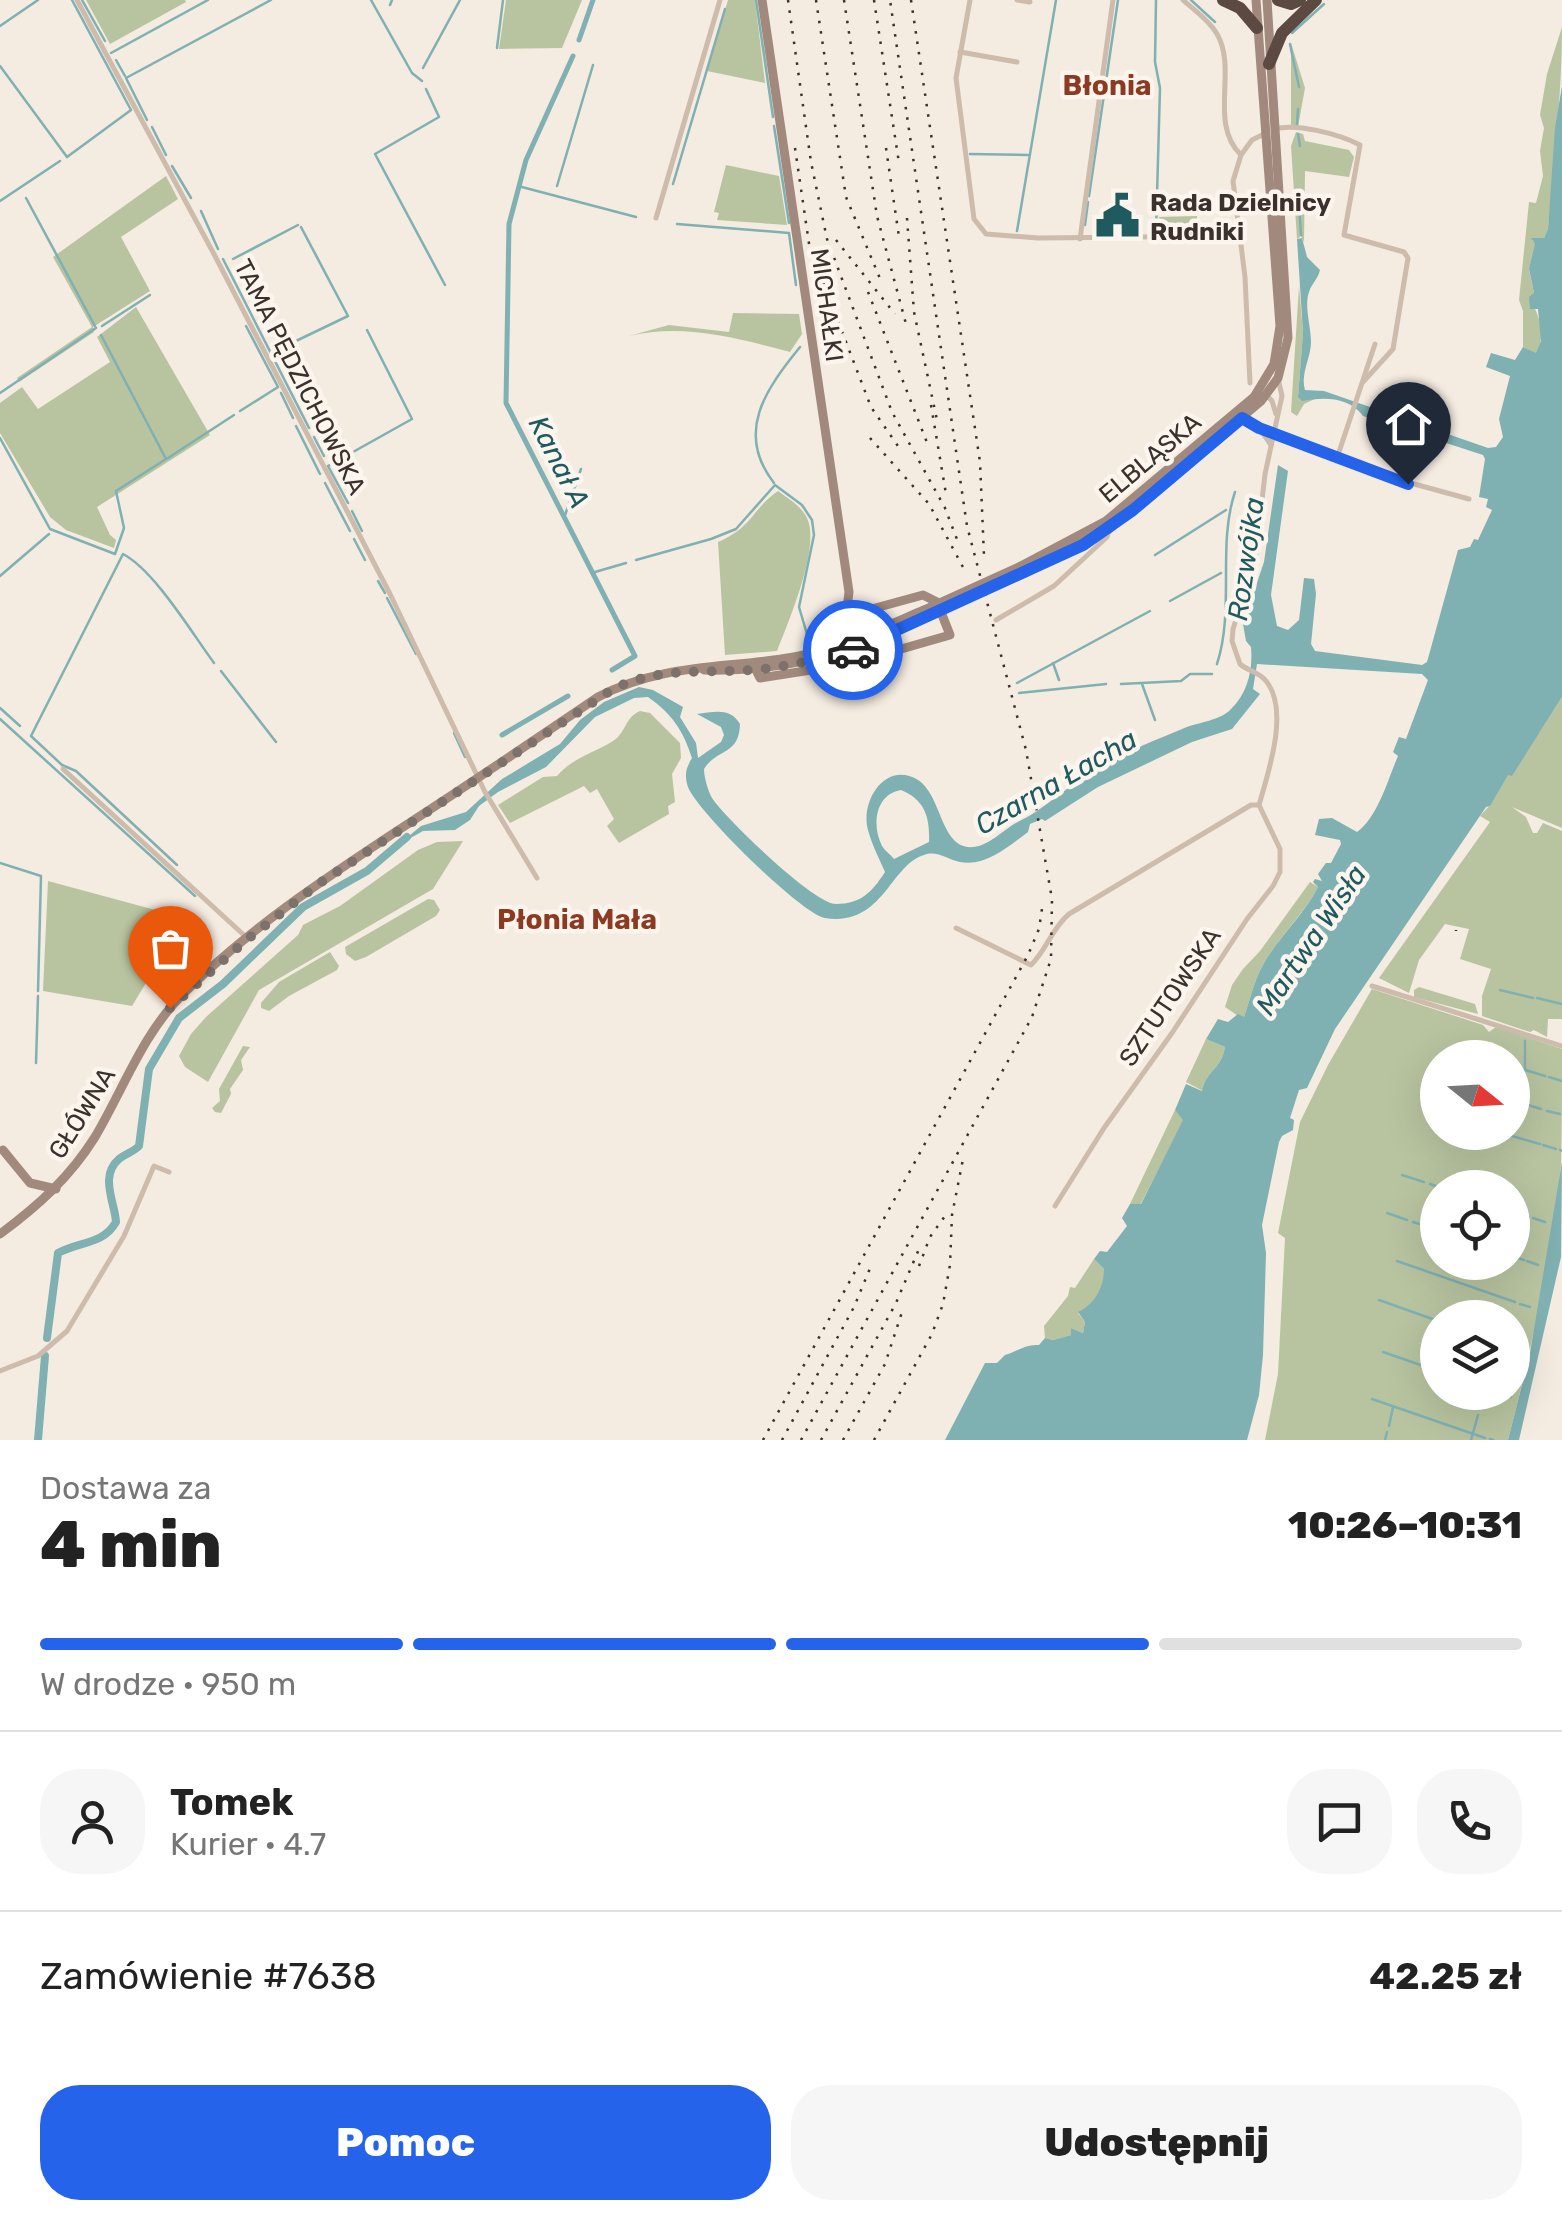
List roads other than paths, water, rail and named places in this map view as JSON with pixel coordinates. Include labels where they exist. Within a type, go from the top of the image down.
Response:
[{"type":"highway","points":[[1223,0],[1240,8],[1258,28]]},
{"type":"highway","points":[[1278,0],[1291,4],[1300,0]]},
{"type":"highway","points":[[1269,64],[1282,33],[1316,0]]},
{"type":"main road","name":"MICHAŁKI","points":[[762,0],[847,577],[850,601],[846,616]]},
{"type":"main road","name":"ELBLĄSKA","points":[[1108,525],[1278,378],[1288,338],[1256,0]]},
{"type":"main road","name":"ELBLĄSKA","points":[[758,674],[843,648],[926,613],[1023,570],[1108,525],[1242,418],[1264,392],[1280,338],[1267,152],[1267,0]]},
{"type":"main road","name":"ELBLĄSKA","points":[[686,670],[758,674],[842,665],[950,635],[938,602],[923,594],[846,616]]},
{"type":"main road","points":[[829,648],[846,616]]},
{"type":"main road","points":[[837,633],[843,648],[842,665]]},
{"type":"main road","name":"ELBLĄSKA","points":[[246,940],[317,885],[613,689],[641,678],[723,663],[843,648]]},
{"type":"main road","name":"GŁÓWNA","points":[[0,1242],[56,1188],[94,1138],[170,1008],[246,940]]},
{"type":"main road","points":[[1,1152],[30,1183],[56,1188]]},
{"type":"main road","name":"GŁÓWNA","points":[[0,1234],[28,1214]]},
{"type":"street","name":"TAMA PĘDZICHOWSKA","points":[[76,0],[224,272],[429,671],[485,792],[537,878]]},
{"type":"street","points":[[656,218],[720,0]]},
{"type":"street","points":[[970,0],[956,92],[976,225],[986,234],[1080,239],[1240,236]]},
{"type":"street","points":[[1017,0],[1030,2]]},
{"type":"street","points":[[1080,239],[1113,0]]},
{"type":"street","points":[[1183,0],[1220,39],[1227,136],[1240,155]]},
{"type":"street","points":[[960,52],[1018,62]]},
{"type":"street","points":[[1250,383],[1249,319],[1232,180],[1246,147],[1258,135],[1280,127],[1360,145],[1344,235],[1404,252],[1408,258],[1392,349],[1363,382]]},
{"type":"street","points":[[1246,147],[1270,132]]},
{"type":"street","points":[[1258,143],[1267,152]]},
{"type":"street","points":[[1337,458],[1375,344]]},
{"type":"street","points":[[956,928],[1030,965],[1069,914],[1250,805],[1259,805],[1274,748],[1273,694],[1258,674],[1242,668],[1232,635],[1254,561],[1270,445],[1282,396],[1278,378]]},
{"type":"street","points":[[1264,392],[1275,407],[1276,417]]},
{"type":"street","points":[[1242,418],[1259,428],[1408,484],[1469,500]]},
{"type":"street","points":[[1259,428],[1270,445]]},
{"type":"street","name":"ELBLĄSKA","points":[[996,620],[1054,586],[1107,537],[1108,525]]},
{"type":"street","points":[[63,770],[246,940]]},
{"type":"street","name":"SZTUTOWSKA","points":[[1055,1206],[1246,919],[1273,886],[1280,872],[1280,849],[1259,805]]},
{"type":"street","points":[[1372,986],[1562,1046]]},
{"type":"street","points":[[0,1371],[51,1347],[79,1314],[124,1236],[154,1166],[169,1172]]},
{"type":"water","name":"Martwa Wisła","points":[[1562,86],[1562,697],[1512,776],[1508,775],[1335,1029],[1307,1088],[1299,1090],[1290,1118],[1294,1120],[1293,1130],[1279,1142],[1262,1225],[1266,1253],[1263,1355],[1259,1395],[1247,1440],[945,1440],[985,1363],[997,1363],[1005,1355],[1039,1345],[1045,1338],[1071,1335],[1071,1328],[1083,1333],[1085,1322],[1078,1312],[1094,1300],[1104,1276],[1104,1269],[1094,1259],[1100,1251],[1107,1252],[1127,1226],[1122,1218],[1130,1204],[1141,1204],[1183,1120],[1175,1110],[1186,1084],[1202,1091],[1223,1055],[1225,1047],[1206,1039],[1218,1019],[1228,1022],[1238,1014],[1244,1017],[1263,965],[1312,897],[1318,887],[1313,882],[1322,881],[1318,874],[1326,863],[1331,863],[1341,844],[1340,840],[1315,835],[1319,819],[1332,818],[1357,832],[1371,817],[1398,756],[1393,752],[1399,737],[1406,739],[1428,680],[1422,674],[1257,664],[1253,689],[1260,694],[1232,729],[1192,742],[1098,787],[1045,821],[1030,824],[1028,832],[988,858],[970,863],[924,855],[902,870],[873,905],[845,918],[825,918],[795,900],[710,817],[688,787],[686,772],[692,758],[685,739],[670,716],[648,697],[634,698],[595,717],[546,767],[498,792],[455,830],[423,831],[398,845],[421,826],[466,812],[502,779],[560,744],[580,720],[604,702],[639,687],[653,690],[683,707],[680,717],[696,743],[698,758],[721,742],[724,735],[721,727],[697,714],[721,712],[736,719],[740,724],[736,742],[704,769],[712,798],[752,841],[809,890],[836,904],[859,899],[885,872],[866,819],[878,787],[895,775],[918,780],[926,788],[957,842],[966,847],[979,846],[1103,765],[1231,709],[1242,696],[1250,672],[1251,647],[1243,624],[1264,562],[1278,465],[1288,471],[1271,595],[1277,626],[1288,630],[1299,620],[1304,578],[1314,579],[1311,644],[1315,651],[1422,665],[1427,662],[1458,550],[1478,540],[1492,510],[1486,507],[1488,499],[1479,497],[1485,459],[1483,455],[1363,416],[1343,401],[1302,401],[1298,397],[1303,333],[1297,239],[1302,238],[1307,257],[1320,270],[1308,298],[1311,342],[1305,390],[1324,391],[1488,448],[1496,447],[1503,437],[1499,419],[1510,376],[1486,367],[1491,353],[1515,360],[1523,347],[1536,353],[1541,341],[1538,309],[1530,309],[1529,297],[1534,293],[1529,269],[1535,244],[1531,238],[1544,238],[1548,229]],"holes":[[[901,790],[916,799],[924,810],[929,842],[894,859],[883,848],[877,820],[886,797]]]},
{"type":"water","points":[[1562,1162],[1561,1257],[1530,1392],[1530,1353]]},
{"type":"water","points":[[1516,1410],[1526,1410],[1519,1440],[1508,1440]]},
{"type":"waterway","points":[[0,26],[38,0]]},
{"type":"waterway","points":[[0,66],[67,157],[131,110],[72,0]]},
{"type":"waterway","points":[[82,0],[105,41]]},
{"type":"waterway","points":[[111,53],[208,0]]},
{"type":"waterway","points":[[147,120],[126,78],[271,0]]},
{"type":"waterway","points":[[371,0],[412,73],[422,81]]},
{"type":"waterway","points":[[390,5],[392,0]]},
{"type":"waterway","points":[[423,68],[460,0]]},
{"type":"waterway","points":[[497,48],[503,0]]},
{"type":"waterway","name":"Kanał A","points":[[579,40],[593,0]]},
{"type":"waterway","points":[[756,0],[773,117]]},
{"type":"waterway","points":[[1017,231],[1056,0]]},
{"type":"waterway","points":[[1089,196],[1118,0]]},
{"type":"waterway","points":[[1156,0],[1155,62],[1160,88],[1156,231]]},
{"type":"waterway","points":[[1191,0],[1215,22]]},
{"type":"waterway","points":[[1292,33],[1324,4]]},
{"type":"waterway","points":[[673,184],[725,9]]},
{"type":"waterway","name":"Rozwójka","points":[[1290,44],[1299,87]]},
{"type":"waterway","name":"Kanał A","points":[[573,56],[526,160],[509,224],[506,403],[635,656],[612,670]]},
{"type":"waterway","points":[[116,60],[125,76]]},
{"type":"waterway","points":[[557,186],[593,65]]},
{"type":"waterway","points":[[426,89],[439,117],[375,154],[445,285]]},
{"type":"waterway","name":"Rozwójka","points":[[1297,125],[1298,109]]},
{"type":"waterway","points":[[774,126],[789,223]]},
{"type":"waterway","points":[[152,127],[166,155]]},
{"type":"waterway","name":"Rozwójka","points":[[1298,134],[1300,146]]},
{"type":"waterway","points":[[970,154],[1028,155]]},
{"type":"waterway","points":[[0,201],[60,161]]},
{"type":"waterway","points":[[172,166],[191,198]]},
{"type":"waterway","points":[[518,186],[636,217]]},
{"type":"waterway","name":"Rozwójka","points":[[1298,189],[1301,235]]},
{"type":"waterway","points":[[0,393],[96,328],[26,198]]},
{"type":"waterway","points":[[1085,225],[1088,202]]},
{"type":"waterway","points":[[201,211],[218,249]]},
{"type":"waterway","points":[[677,224],[789,233],[796,285]]},
{"type":"waterway","points":[[233,259],[298,225]]},
{"type":"waterway","points":[[273,352],[348,316],[301,227]]},
{"type":"waterway","points":[[223,259],[309,428]]},
{"type":"waterway","points":[[102,326],[150,295]]},
{"type":"waterway","points":[[240,411],[278,387],[246,326]]},
{"type":"waterway","points":[[348,503],[328,466],[412,419],[367,330]]},
{"type":"waterway","points":[[0,438],[50,529],[115,554],[124,528],[116,491],[166,459],[101,335]]},
{"type":"waterway","points":[[774,483],[762,465],[757,447],[759,412],[776,379],[800,347]]},
{"type":"waterway","points":[[281,393],[293,418]]},
{"type":"waterway","points":[[168,458],[234,415]]},
{"type":"waterway","points":[[296,426],[320,474]]},
{"type":"waterway","points":[[314,437],[324,456]]},
{"type":"waterway","points":[[564,518],[581,469]]},
{"type":"waterway","points":[[325,483],[350,531]]},
{"type":"waterway","points":[[636,560],[736,529],[775,485],[802,505],[812,520],[814,535],[799,607],[809,641]]},
{"type":"waterway","points":[[1217,664],[1225,621],[1227,534],[1235,492]]},
{"type":"waterway","points":[[1155,555],[1226,510]]},
{"type":"waterway","points":[[352,511],[362,531]]},
{"type":"waterway","points":[[0,576],[49,534]]},
{"type":"waterway","points":[[354,539],[365,560]]},
{"type":"waterway","points":[[177,865],[76,771],[62,765],[31,736],[123,554],[160,588],[214,663]]},
{"type":"waterway","points":[[595,572],[626,563]]},
{"type":"waterway","points":[[1170,601],[1221,573]]},
{"type":"waterway","points":[[378,581],[385,593]]},
{"type":"waterway","points":[[387,598],[416,654]]},
{"type":"waterway","points":[[1017,683],[1150,611]]},
{"type":"waterway","points":[[1053,663],[1059,680]]},
{"type":"waterway","points":[[221,671],[276,742]]},
{"type":"waterway","points":[[1121,684],[1181,681],[1190,674],[1212,674]]},
{"type":"waterway","points":[[1019,693],[1106,684]]},
{"type":"waterway","points":[[1142,684],[1155,720]]},
{"type":"waterway","name":"Kanał A","points":[[502,735],[568,696]]},
{"type":"waterway","points":[[0,708],[20,726]]},
{"type":"waterway","points":[[0,719],[195,896]]},
{"type":"waterway","points":[[454,733],[465,757]]},
{"type":"waterway","name":"Czarna Łacha","points":[[47,1338],[58,1253],[97,1239],[116,1222],[110,1173],[119,1159],[139,1146],[149,1069],[179,1018],[223,984],[303,907],[367,871],[407,837]]},
{"type":"waterway","points":[[0,863],[41,876],[38,991]]},
{"type":"waterway","points":[[1500,990],[1533,998]]},
{"type":"waterway","points":[[36,1063],[38,996]]},
{"type":"waterway","points":[[1537,998],[1562,1004]]},
{"type":"waterway","points":[[1530,1071],[1545,1076]]},
{"type":"waterway","points":[[1549,1077],[1562,1081]]},
{"type":"waterway","points":[[1530,1106],[1541,1109]]},
{"type":"waterway","points":[[1547,1111],[1560,1114]]},
{"type":"waterway","points":[[1530,1141],[1540,1144]]},
{"type":"waterway","points":[[1543,1145],[1556,1149]]},
{"type":"waterway","points":[[1402,1175],[1420,1181]]},
{"type":"waterway","points":[[1387,1213],[1407,1220]]},
{"type":"waterway","points":[[1533,1218],[1545,1222]]},
{"type":"waterway","points":[[1413,1222],[1420,1224]]},
{"type":"waterway","points":[[1397,1261],[1509,1300]]},
{"type":"waterway","points":[[1530,1262],[1538,1265]]},
{"type":"waterway","points":[[1379,1300],[1420,1315]]},
{"type":"waterway","points":[[1383,1352],[1420,1365]]},
{"type":"waterway","name":"Czarna Łacha","points":[[38,1440],[45,1356]]},
{"type":"waterway","points":[[1372,1399],[1485,1438]]},
{"type":"waterway","points":[[1389,1426],[1393,1407]]},
{"type":"waterway","points":[[1471,1440],[1478,1415]]},
{"type":"waterway","points":[[1385,1440],[1387,1432]]},
{"type":"railway","points":[[788,0],[811,162],[827,239],[892,412],[945,508],[958,542]]},
{"type":"railway","points":[[816,0],[846,197],[881,281]]},
{"type":"railway","points":[[844,0],[877,216],[906,324]]},
{"type":"railway","points":[[874,0],[899,163]]},
{"type":"railway","points":[[801,1440],[1032,1017],[1051,959],[1052,899],[1026,750],[967,526],[890,0]]},
{"type":"railway","points":[[911,0],[980,462],[984,556]]},
{"type":"railway","points":[[795,148],[818,305]]},
{"type":"railway","points":[[886,148],[899,237]]},
{"type":"railway","points":[[907,218],[914,312],[937,420]]},
{"type":"railway","points":[[836,240],[895,314]]},
{"type":"railway","points":[[823,282],[871,407],[900,449]]},
{"type":"railway","points":[[868,292],[928,445]]},
{"type":"railway","points":[[931,405],[946,494]]},
{"type":"railway","points":[[870,438],[929,504],[964,569]]},
{"type":"railway","points":[[763,1440],[1028,955],[1039,929],[1043,902]]},
{"type":"railway","points":[[874,1440],[932,1334],[943,1304],[950,1265],[952,1215],[963,1159]]},
{"type":"railway","points":[[919,1266],[930,1237],[945,1216]]},
{"type":"railway","points":[[821,1440],[896,1303],[919,1249]]},
{"type":"railway","points":[[782,1440],[854,1307],[871,1266]]},
{"type":"railway","points":[[843,1440],[885,1364],[903,1309]]},
{"type":"place","name":"Rada Dzielnicy Rudniki","points":[[1117,216]]},
{"type":"district","name":"Błonia","points":[[1107,85]]},
{"type":"district","name":"Płonia Mała","points":[[577,919]]}]
